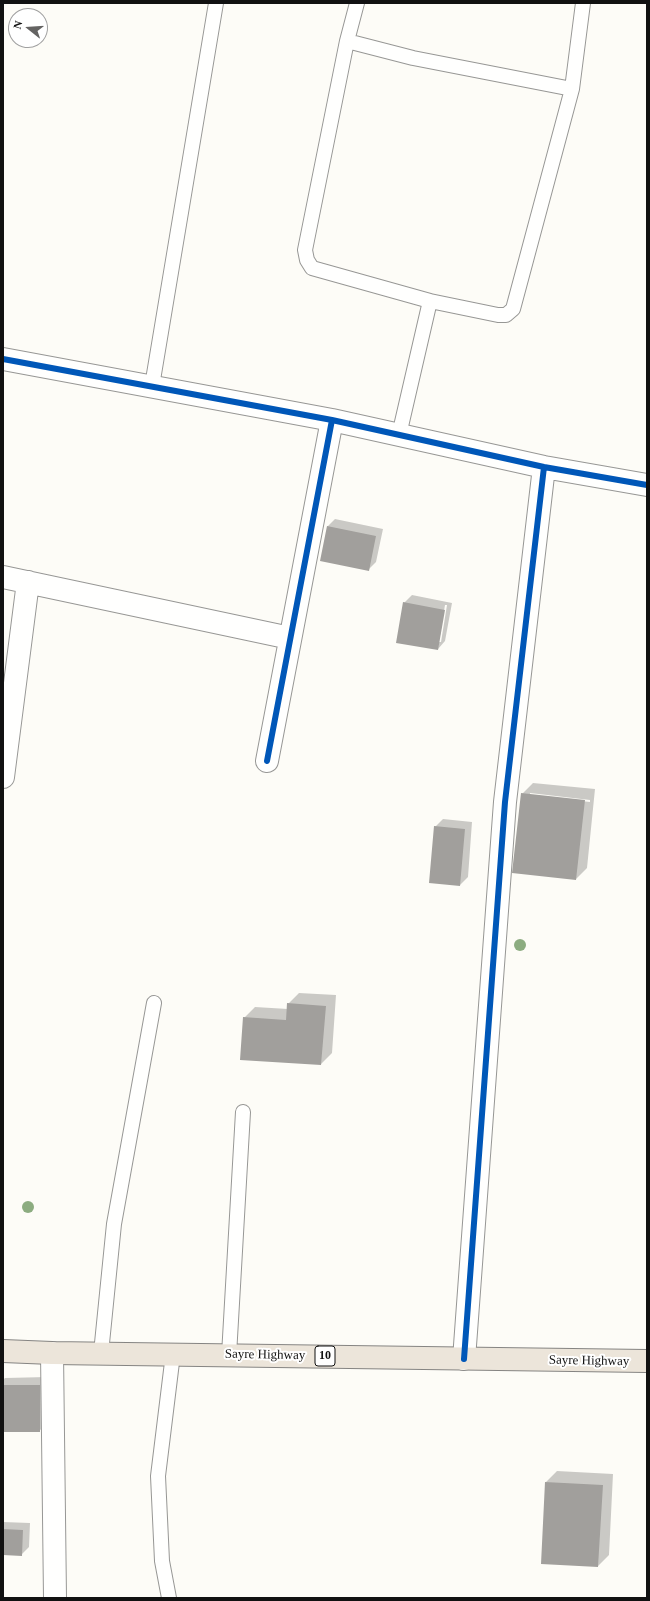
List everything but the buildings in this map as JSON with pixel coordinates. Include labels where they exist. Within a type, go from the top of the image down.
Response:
[{"type":"highway","name":"Sayre Highway","points":[[3,1351],[647,1362]]},
{"type":"street","points":[[3,359],[332,420],[544,467],[647,485]]},
{"type":"street","points":[[267,761],[332,420]]},
{"type":"street","points":[[464,1359],[504,802],[544,467]]},
{"type":"street","points":[[3,577],[290,638]]},
{"type":"street","points":[[3,778],[28,582]]},
{"type":"street","points":[[52,1353],[55,1598]]},
{"type":"lane","points":[[152,386],[216,3]]},
{"type":"lane","points":[[357,3],[305,250],[307,260],[312,268],[430,301],[498,315],[506,314],[514,309],[572,89],[583,3]]},
{"type":"lane","points":[[348,41],[413,58],[572,89]]},
{"type":"lane","points":[[399,435],[430,301]]},
{"type":"lane","points":[[101,1353],[114,1224],[154,1004]]},
{"type":"lane","points":[[229,1355],[243,1112]]},
{"type":"lane","points":[[170,1598],[162,1561],[158,1476],[172,1354]]},
{"type":"cycle path","points":[[3,359],[332,420],[544,467],[647,485]]},
{"type":"cycle path","points":[[267,761],[332,420]]},
{"type":"cycle path","points":[[464,1359],[505,802],[544,467]]}]
